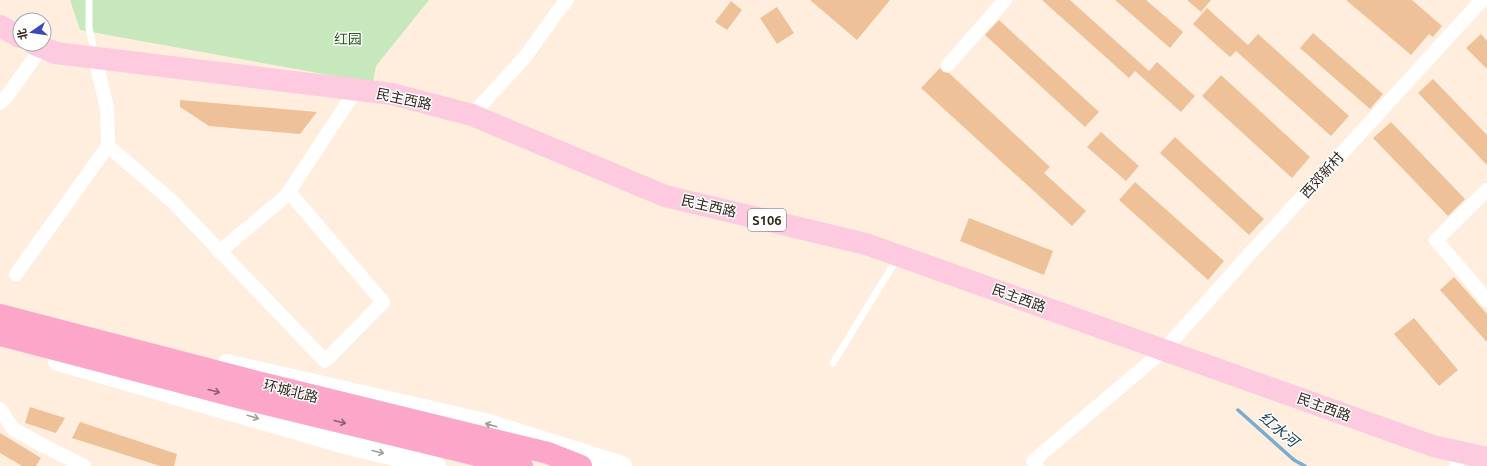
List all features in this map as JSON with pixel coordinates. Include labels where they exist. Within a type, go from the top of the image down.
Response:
[{"type":"highway","name":"环城北路","points":[[0,315],[257,382],[548,453],[581,466]]},
{"type":"highway","name":"环城北路","points":[[0,335],[253,401],[522,466]]},
{"type":"main road","points":[[0,26],[12,33]]},
{"type":"main road","name":"民主西路","points":[[52,51],[392,94],[472,115],[665,196],[866,244],[1433,446],[1458,459],[1487,458]]},
{"type":"main road","points":[[0,309],[183,354],[489,424],[622,466]]},
{"type":"main road","points":[[0,344],[345,444],[436,466]]},
{"type":"street","points":[[472,115],[525,57],[567,0]]},
{"type":"street","points":[[948,65],[1005,0]]},
{"type":"street","name":"西郊新村","points":[[1033,464],[1164,350],[1482,0]]},
{"type":"street","points":[[0,103],[7,96],[34,52]]},
{"type":"street","points":[[16,274],[108,146],[108,108],[96,58]]},
{"type":"street","points":[[219,252],[286,196],[356,90]]},
{"type":"street","points":[[108,146],[172,201],[219,252],[325,361],[383,302],[289,192]]},
{"type":"street","points":[[1487,190],[1436,240],[1487,300]]},
{"type":"street","points":[[0,409],[13,429],[84,466]]},
{"type":"lane","points":[[89,0],[89,28],[96,58]]},
{"type":"lane","points":[[833,363],[899,256]]},
{"type":"green space","name":"红园","points":[[70,0],[429,0],[376,66],[373,83],[80,30]]},
{"type":"building","points":[[810,0],[890,0],[857,40]]},
{"type":"building","points":[[1042,0],[1070,0],[1149,71],[1157,62],[1195,96],[1181,112],[1135,71],[1129,78]]},
{"type":"building","points":[[1115,0],[1146,0],[1183,32],[1170,48]]},
{"type":"building","points":[[1187,0],[1211,0],[1201,12]]},
{"type":"building","points":[[1346,0],[1412,0],[1442,26],[1433,37],[1429,34],[1411,55]]},
{"type":"building","points":[[731,1],[742,10],[727,30],[715,22]]},
{"type":"building","points":[[777,7],[794,33],[777,44],[760,18]]},
{"type":"building","points":[[1207,8],[1248,45],[1258,34],[1349,116],[1331,136],[1236,51],[1230,57],[1193,24]]},
{"type":"building","points":[[999,20],[1099,112],[1085,127],[985,35]]},
{"type":"building","points":[[1313,33],[1383,94],[1370,109],[1300,48]]},
{"type":"building","points":[[1481,34],[1487,41],[1487,69],[1466,48]]},
{"type":"building","points":[[940,68],[943,72],[949,73],[1050,167],[1044,173],[1086,211],[1072,226],[921,88]]},
{"type":"building","points":[[1221,75],[1310,157],[1292,178],[1202,96]]},
{"type":"building","points":[[1433,79],[1487,135],[1487,165],[1418,93]]},
{"type":"building","points":[[180,100],[317,112],[300,134],[209,126],[180,107]]},
{"type":"building","points":[[1391,122],[1465,199],[1448,216],[1373,138]]},
{"type":"building","points":[[1101,132],[1139,166],[1126,181],[1087,147]]},
{"type":"building","points":[[1175,137],[1264,219],[1249,235],[1160,153]]},
{"type":"building","points":[[1135,182],[1224,261],[1208,280],[1119,200]]},
{"type":"building","points":[[969,218],[1053,251],[1044,275],[960,241]]},
{"type":"building","points":[[1454,277],[1487,314],[1487,342],[1440,290]]},
{"type":"building","points":[[1414,318],[1458,370],[1439,386],[1394,334]]},
{"type":"building","points":[[30,407],[65,418],[56,433],[25,423]]},
{"type":"building","points":[[80,422],[177,454],[174,466],[160,466],[72,438]]},
{"type":"building","points":[[0,433],[41,458],[36,466],[22,466],[0,453]]},
{"type":"waterway","name":"红水河","points":[[1238,410],[1294,460],[1305,466]]}]
